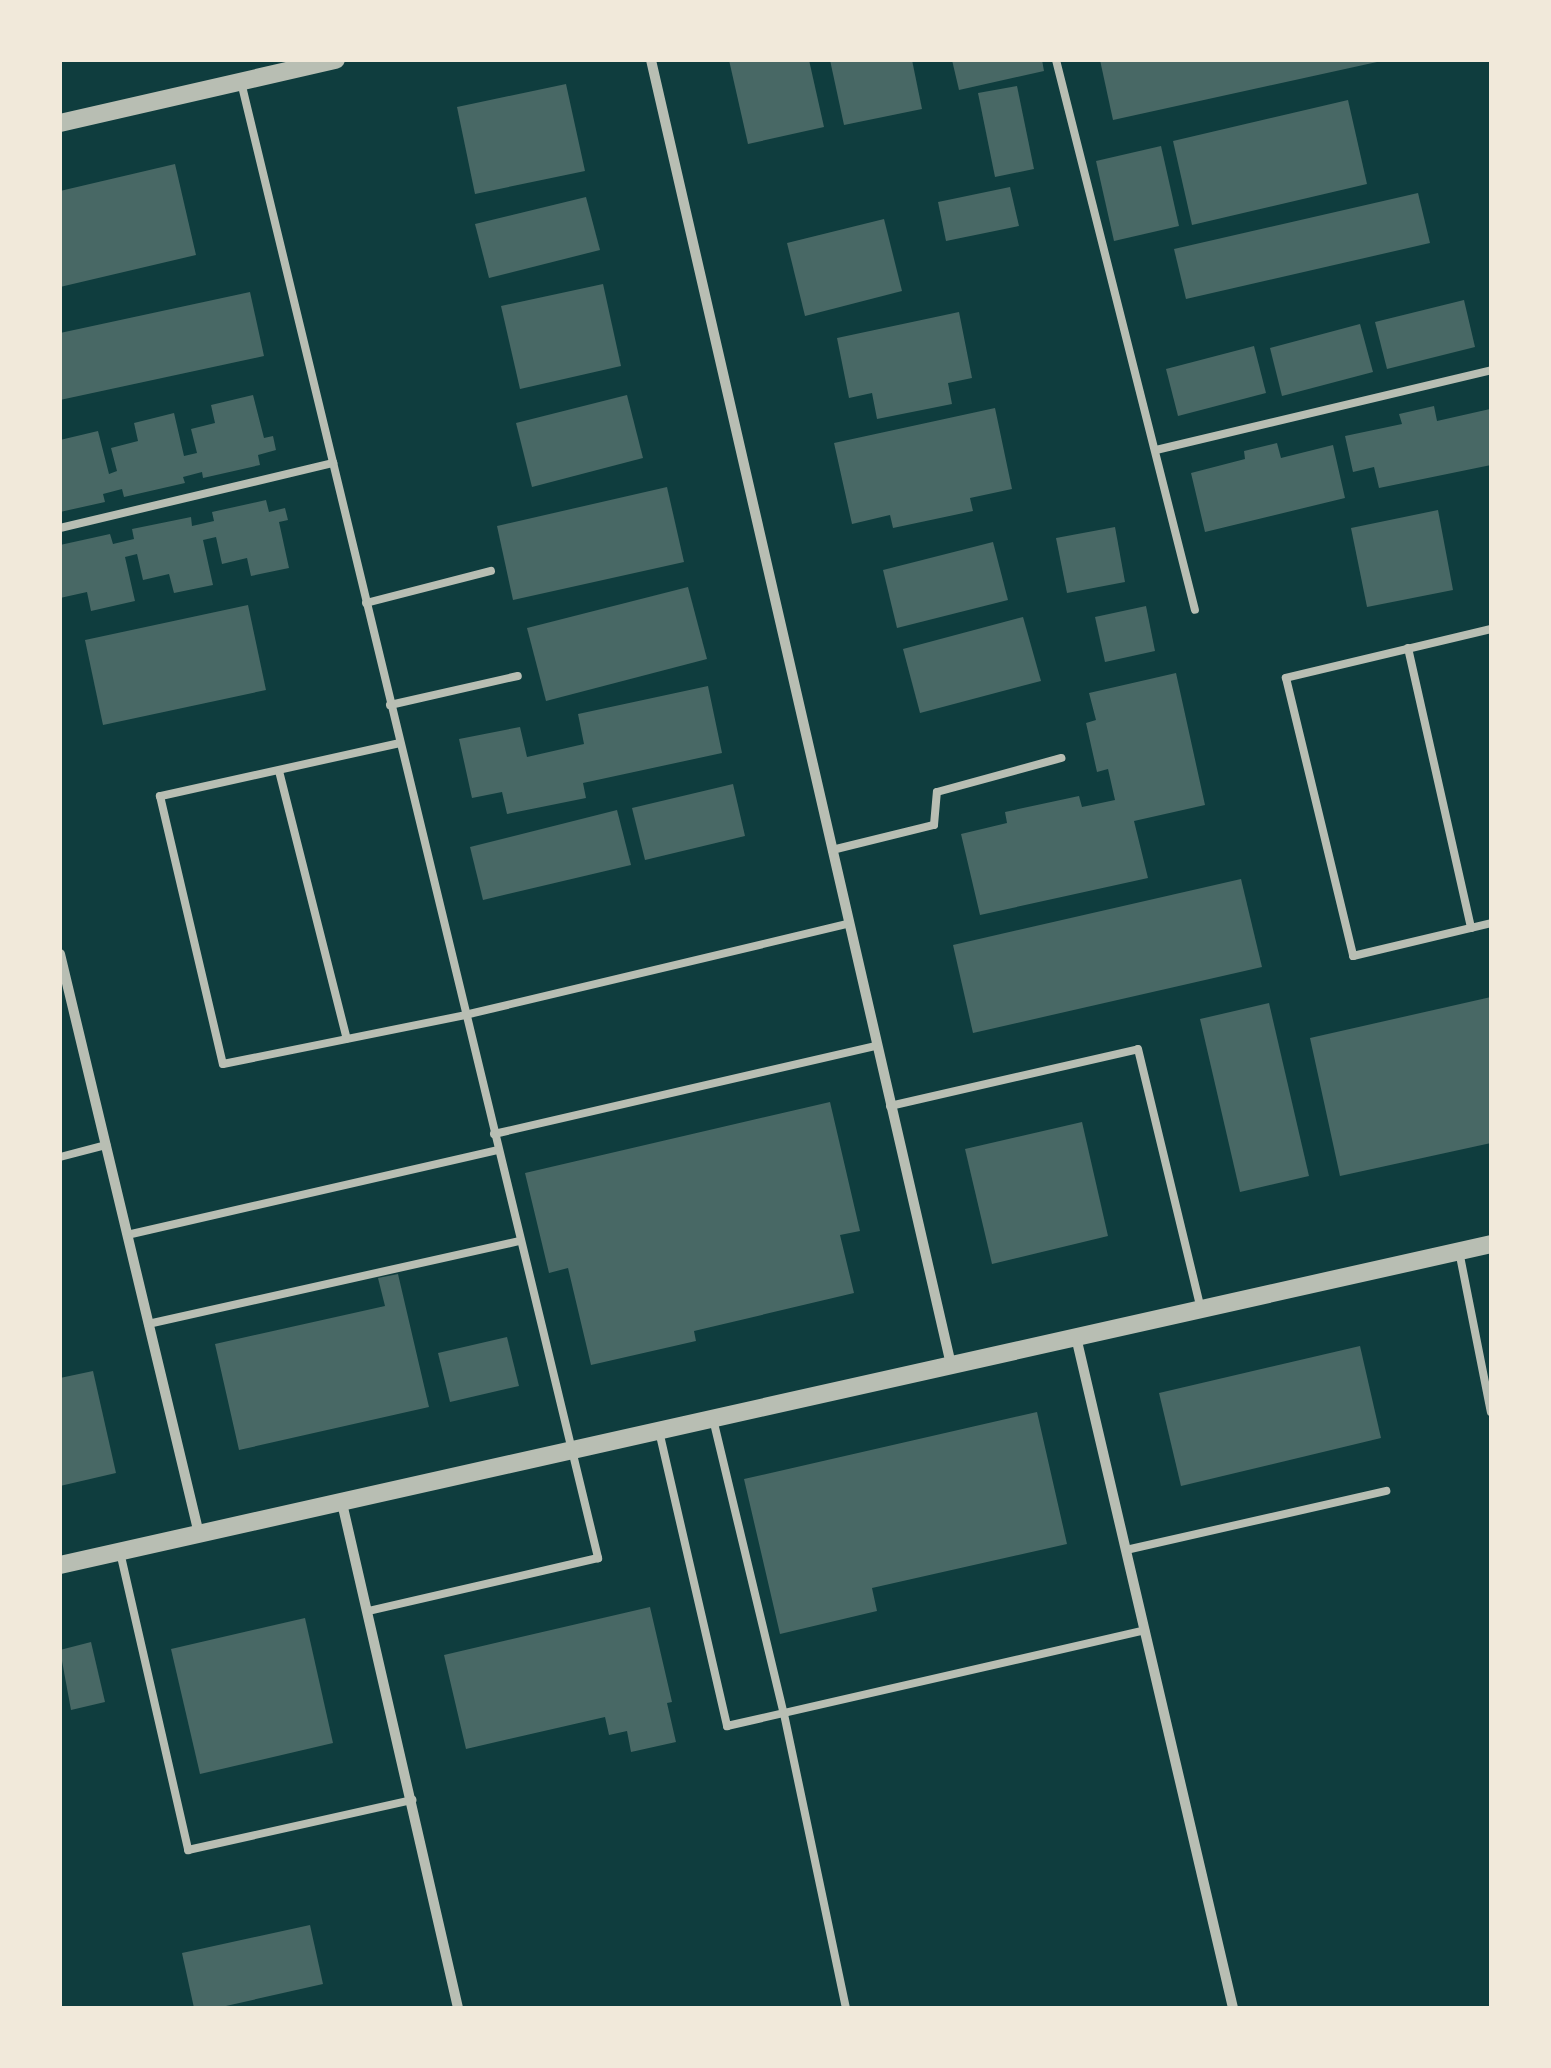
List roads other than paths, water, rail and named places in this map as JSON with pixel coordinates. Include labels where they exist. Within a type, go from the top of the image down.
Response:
[{"type":"street","points":[[60,123],[336,60]]},
{"type":"street","points":[[652,60],[951,1366]]},
{"type":"street","points":[[60,954],[198,1534]]},
{"type":"street","points":[[60,1565],[1491,1244]]},
{"type":"street","points":[[1076,1337],[1233,2008]]},
{"type":"street","points":[[342,1503],[458,2008]]},
{"type":"lane","points":[[1056,60],[1195,610]]},
{"type":"lane","points":[[241,82],[598,1558],[368,1611]]},
{"type":"lane","points":[[1156,450],[1491,370]]},
{"type":"lane","points":[[60,528],[332,463]]},
{"type":"lane","points":[[366,603],[491,571]]},
{"type":"lane","points":[[1491,628],[1286,678],[1353,956],[1491,923]]},
{"type":"lane","points":[[1408,648],[1472,928]]},
{"type":"lane","points":[[390,706],[518,676]]},
{"type":"lane","points":[[400,744],[160,796],[223,1064],[465,1014],[848,924]]},
{"type":"lane","points":[[832,850],[934,824],[937,792],[1061,758]]},
{"type":"lane","points":[[278,771],[347,1039]]},
{"type":"lane","points":[[494,1134],[876,1046]]},
{"type":"lane","points":[[890,1106],[1138,1050],[1200,1309]]},
{"type":"lane","points":[[60,1157],[106,1146]]},
{"type":"lane","points":[[127,1235],[498,1150]]},
{"type":"lane","points":[[148,1324],[520,1241]]},
{"type":"lane","points":[[1459,1251],[1491,1412]]},
{"type":"lane","points":[[713,1419],[784,1714],[846,2008]]},
{"type":"lane","points":[[659,1431],[727,1726],[1145,1630]]},
{"type":"lane","points":[[1126,1550],[1386,1492]]},
{"type":"lane","points":[[120,1552],[188,1850],[412,1800]]}]
